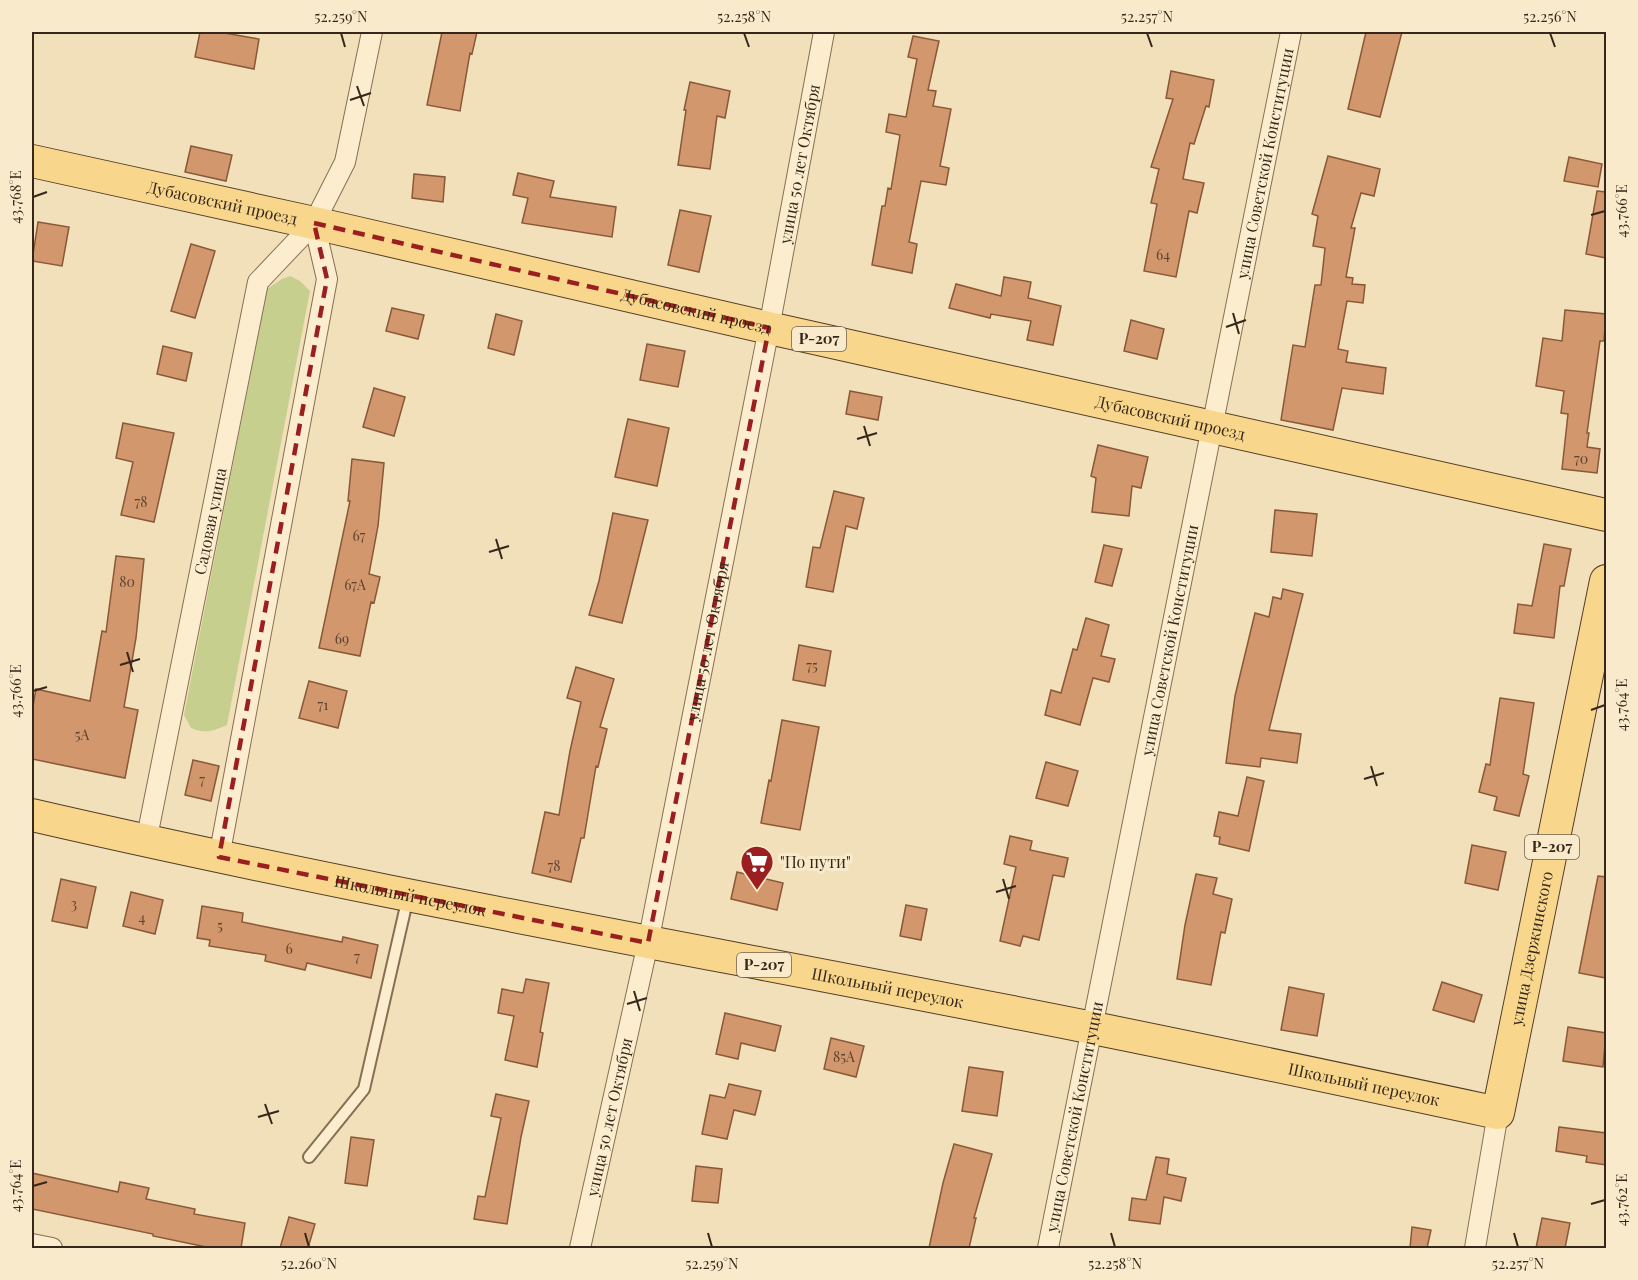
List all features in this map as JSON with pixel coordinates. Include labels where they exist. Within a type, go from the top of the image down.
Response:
[{"type":"main road","name":"Дубасовский проезд","points":[[32,161],[1213,428],[1606,514]]},
{"type":"main road","name":"улица Дзержинского","points":[[1498,1113],[1606,581]]},
{"type":"main road","name":"Школьный переулок","points":[[32,815],[219,857],[648,943],[1094,1028],[1498,1113]]},
{"type":"street","name":"Садовая улица","points":[[147,842],[258,282],[314,223],[345,162],[372,32]]},
{"type":"street","name":"улица 50 лет Октября","points":[[580,1248],[648,943],[769,328],[824,32]]},
{"type":"street","name":"улица Советской Конституции","points":[[1048,1248],[1094,1028],[1291,32]]},
{"type":"street","points":[[219,857],[327,279],[314,223]]},
{"type":"street","name":"улица Дзержинского","points":[[1476,1248],[1498,1113]]},
{"type":"street","points":[[32,1244],[52,1248]]},
{"type":"lane","points":[[309,1157],[364,1089],[408,895]]},
{"type":"highlighted area","points":[[314,223],[769,328],[648,943],[219,857],[327,279]]},
{"type":"green space","points":[[290,276],[300,281],[310,291],[227,725],[213,730],[200,731],[191,728],[184,715],[267,289]]},
{"type":"building","points":[[200,32],[219,32],[259,39],[254,69],[195,57]]},
{"type":"building","points":[[442,32],[477,32],[472,54],[470,53],[460,111],[427,105]]},
{"type":"building","points":[[1366,32],[1402,32],[1380,117],[1348,109]]},
{"type":"building","points":[[913,36],[939,41],[928,90],[936,91],[933,106],[951,109],[940,166],[949,168],[946,185],[921,181],[909,242],[917,244],[912,273],[872,265],[882,206],[885,206],[888,188],[891,189],[900,135],[886,132],[889,114],[906,117],[917,59],[908,57]]},
{"type":"building","points":[[1171,71],[1214,80],[1209,107],[1206,106],[1194,144],[1190,143],[1183,179],[1204,183],[1197,213],[1189,211],[1176,277],[1144,271],[1157,204],[1151,203],[1159,169],[1151,167],[1173,99],[1166,98]]},
{"type":"building","points":[[690,82],[730,91],[725,118],[717,116],[710,169],[678,165],[686,110],[684,110]]},
{"type":"building","points":[[191,146],[232,155],[226,181],[185,172]]},
{"type":"building","points":[[1328,156],[1380,169],[1374,196],[1361,193],[1351,228],[1355,228],[1346,277],[1353,278],[1352,284],[1365,285],[1363,303],[1347,301],[1338,349],[1348,351],[1346,362],[1386,368],[1383,394],[1342,388],[1333,430],[1281,420],[1293,345],[1305,347],[1315,285],[1321,285],[1325,248],[1313,246],[1318,216],[1312,214]]},
{"type":"building","points":[[1569,157],[1602,164],[1598,187],[1564,181]]},
{"type":"building","points":[[518,173],[554,181],[550,197],[616,207],[612,237],[522,223],[528,198],[513,195]]},
{"type":"building","points":[[414,174],[445,177],[443,202],[412,198]]},
{"type":"building","points":[[1597,191],[1606,192],[1606,258],[1586,254]]},
{"type":"building","points":[[680,210],[711,216],[699,272],[668,265]]},
{"type":"building","points":[[38,222],[69,227],[62,266],[32,261]]},
{"type":"building","points":[[191,244],[215,251],[195,318],[171,311]]},
{"type":"building","points":[[1004,277],[1031,282],[1028,298],[1061,306],[1053,345],[1027,340],[1031,321],[991,314],[990,318],[949,308],[956,284],[1001,296]]},
{"type":"building","points":[[392,308],[424,315],[418,339],[386,331]]},
{"type":"building","points":[[1565,310],[1606,314],[1604,341],[1600,341],[1587,433],[1589,433],[1587,447],[1600,449],[1597,473],[1562,469],[1568,414],[1561,413],[1564,391],[1536,386],[1543,338],[1562,341]]},
{"type":"building","points":[[496,314],[522,321],[514,355],[488,348]]},
{"type":"building","points":[[1131,320],[1164,329],[1157,359],[1124,351]]},
{"type":"building","points":[[647,344],[685,351],[678,387],[640,380]]},
{"type":"building","points":[[163,346],[192,353],[186,381],[157,374]]},
{"type":"building","points":[[374,388],[405,397],[394,436],[363,427]]},
{"type":"building","points":[[850,391],[882,397],[878,420],[846,414]]},
{"type":"building","points":[[628,419],[669,428],[657,486],[615,477]]},
{"type":"building","points":[[123,423],[174,433],[154,522],[121,515],[133,462],[116,458]]},
{"type":"building","points":[[1098,445],[1148,457],[1141,488],[1132,486],[1129,516],[1092,512],[1096,478],[1091,476]]},
{"type":"building","points":[[352,459],[384,463],[378,526],[369,574],[380,577],[374,603],[371,602],[360,656],[319,648],[350,501],[348,501]]},
{"type":"building","points":[[834,491],[864,498],[857,529],[846,526],[833,592],[806,587],[813,547],[820,548]]},
{"type":"building","points":[[1275,510],[1317,514],[1312,556],[1271,552]]},
{"type":"building","points":[[613,513],[648,520],[622,623],[589,615],[599,581]]},
{"type":"building","points":[[1544,544],[1571,549],[1564,586],[1560,586],[1554,638],[1514,633],[1518,604],[1532,606]]},
{"type":"building","points":[[1104,545],[1122,549],[1112,586],[1095,582]]},
{"type":"building","points":[[116,556],[144,559],[136,638],[124,707],[138,710],[125,778],[32,759],[32,711],[36,689],[90,701],[102,631],[106,632]]},
{"type":"building","points":[[1283,589],[1303,594],[1269,730],[1301,734],[1297,763],[1261,758],[1260,767],[1226,763],[1235,696],[1255,613],[1269,617],[1273,597],[1281,599]]},
{"type":"building","points":[[1086,618],[1109,625],[1101,656],[1115,659],[1109,682],[1093,678],[1080,725],[1045,715],[1051,690],[1061,693],[1073,649],[1077,650]]},
{"type":"building","points":[[799,645],[831,651],[825,686],[793,680]]},
{"type":"building","points":[[576,667],[614,679],[600,727],[607,729],[598,767],[596,766],[584,838],[581,838],[571,882],[532,873],[545,812],[559,815],[581,702],[567,698]]},
{"type":"building","points":[[309,681],[347,691],[338,728],[299,718]]},
{"type":"building","points":[[1500,698],[1534,703],[1523,774],[1529,776],[1519,816],[1494,810],[1497,797],[1479,792],[1486,764],[1490,765]]},
{"type":"building","points":[[782,720],[819,727],[800,830],[761,823]]},
{"type":"building","points":[[193,760],[219,766],[211,801],[185,795]]},
{"type":"building","points":[[1046,762],[1078,771],[1068,806],[1036,798]]},
{"type":"building","points":[[1247,777],[1264,781],[1249,851],[1219,844],[1220,837],[1214,836],[1219,812],[1238,816]]},
{"type":"building","points":[[1010,836],[1032,841],[1030,850],[1068,858],[1064,877],[1053,875],[1039,940],[1023,936],[1020,946],[1000,941],[1016,867],[1004,864]]},
{"type":"building","points":[[1472,845],[1506,852],[1498,890],[1465,883]]},
{"type":"building","name":"\"По пути\"","points":[[737,872],[783,883],[777,910],[731,899]]},
{"type":"building","points":[[1196,874],[1217,878],[1213,894],[1232,899],[1225,933],[1221,932],[1211,985],[1177,979]]},
{"type":"building","points":[[1598,876],[1606,877],[1606,978],[1579,973]]},
{"type":"building","points":[[61,879],[96,887],[87,928],[52,921]]},
{"type":"building","points":[[131,892],[163,900],[155,934],[123,926]]},
{"type":"building","points":[[906,905],[927,909],[921,940],[900,936]]},
{"type":"building","points":[[202,906],[243,913],[242,922],[342,942],[343,937],[378,945],[371,978],[307,963],[305,970],[265,961],[266,955],[209,946],[210,940],[197,938]]},
{"type":"building","points":[[526,979],[549,983],[540,1032],[543,1033],[537,1067],[505,1060],[514,1016],[498,1013],[502,989],[523,993]]},
{"type":"building","points":[[1442,982],[1482,995],[1474,1022],[1433,1010]]},
{"type":"building","points":[[1289,987],[1324,994],[1317,1036],[1281,1030]]},
{"type":"building","points":[[725,1013],[781,1026],[775,1051],[741,1043],[738,1059],[716,1054]]},
{"type":"building","points":[[1568,1027],[1606,1033],[1603,1067],[1563,1061]]},
{"type":"building","points":[[831,1038],[864,1046],[856,1077],[824,1069]]},
{"type":"building","points":[[969,1067],[1003,1072],[997,1116],[962,1111]]},
{"type":"building","points":[[729,1084],[761,1091],[755,1115],[734,1110],[727,1139],[702,1134],[710,1095],[725,1098]]},
{"type":"building","points":[[496,1094],[529,1101],[507,1224],[474,1219],[478,1196],[485,1197],[501,1118],[491,1116]]},
{"type":"building","points":[[1559,1127],[1606,1133],[1606,1165],[1586,1162],[1587,1156],[1556,1151]]},
{"type":"building","points":[[351,1137],[374,1140],[367,1186],[345,1183]]},
{"type":"building","points":[[954,1144],[992,1154],[974,1218],[976,1218],[969,1248],[929,1248],[943,1183]]},
{"type":"building","points":[[1156,1157],[1169,1159],[1167,1174],[1186,1178],[1181,1201],[1164,1197],[1160,1224],[1129,1220],[1132,1198],[1146,1200]]},
{"type":"building","points":[[696,1166],[722,1169],[718,1203],[692,1201]]},
{"type":"building","points":[[32,1173],[118,1192],[120,1182],[149,1188],[146,1199],[195,1209],[194,1214],[245,1223],[241,1248],[211,1248],[32,1209]]},
{"type":"building","points":[[289,1217],[315,1224],[308,1248],[280,1248]]},
{"type":"building","points":[[1542,1218],[1570,1223],[1565,1248],[1536,1248]]},
{"type":"building","points":[[1412,1227],[1431,1230],[1427,1248],[1410,1248]]},
{"type":"place","name":"\"По пути\"","points":[[757,891]]}]
